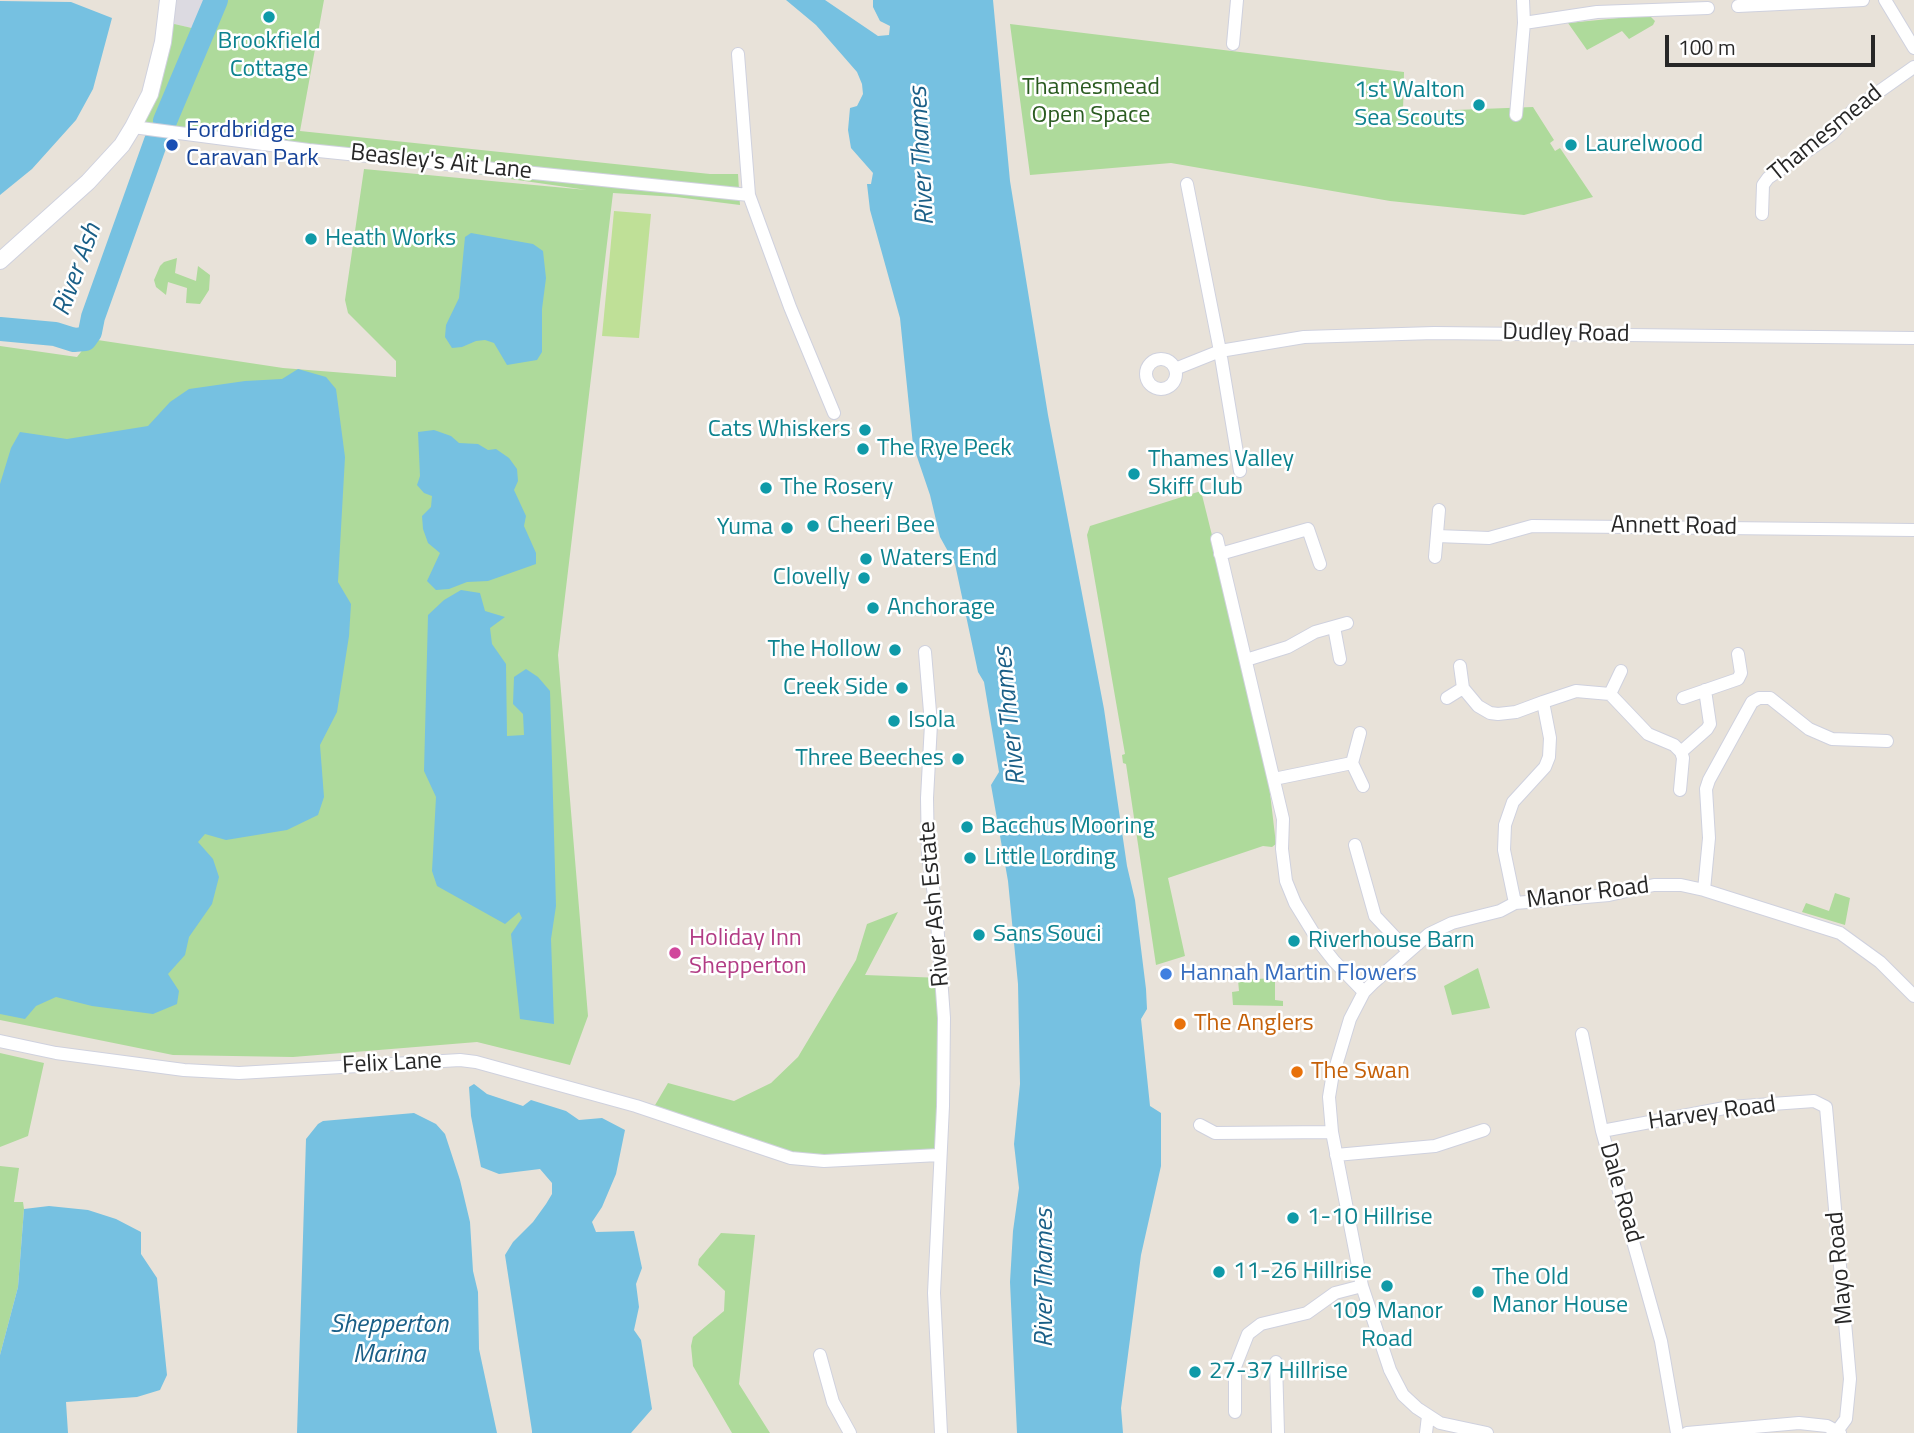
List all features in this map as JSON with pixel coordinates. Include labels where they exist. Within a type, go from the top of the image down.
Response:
[{"type":"street","points":[[0,261],[88,182],[122,145],[150,94],[163,42],[168,0]]},
{"type":"street","points":[[1233,44],[1237,0]]},
{"type":"street","points":[[1516,115],[1524,23],[1523,0]]},
{"type":"street","points":[[1738,6],[1863,0]]},
{"type":"street","points":[[1885,0],[1914,48]]},
{"type":"street","points":[[1524,23],[1597,12],[1708,8]]},
{"type":"street","points":[[738,54],[749,195],[790,307],[834,413]]},
{"type":"street","name":"Thamesmead","points":[[1762,214],[1763,185],[1768,178],[1832,134],[1853,110],[1914,66]]},
{"type":"street","name":"Beasley's Ait Lane","points":[[133,127],[309,150],[749,195]]},
{"type":"street","points":[[1187,184],[1220,351],[1240,471]]},
{"type":"street","name":"Dudley Road","points":[[1175,369],[1220,351],[1304,337],[1434,333],[1914,338]]},
{"type":"street","points":[[1435,556],[1439,510]]},
{"type":"street","name":"Annett Road","points":[[1437,536],[1489,538],[1532,526],[1914,530]]},
{"type":"street","points":[[1220,554],[1308,529],[1320,564]]},
{"type":"street","points":[[1217,539],[1283,819],[1282,849],[1286,881],[1295,903],[1334,961],[1364,992]]},
{"type":"street","points":[[1246,660],[1288,647],[1315,632],[1347,623]]},
{"type":"street","points":[[1334,627],[1340,659]]},
{"type":"street","name":"River Ash Estate","points":[[925,652],[930,724],[928,855],[936,908],[944,1018],[943,1106],[934,1293],[941,1433]]},
{"type":"street","points":[[1683,698],[1738,679],[1741,673],[1738,654]]},
{"type":"street","points":[[1460,666],[1462,688],[1478,706],[1490,713],[1516,712],[1576,691],[1610,694],[1648,734],[1674,745],[1681,752],[1683,758],[1680,790]]},
{"type":"street","points":[[1610,694],[1621,671]]},
{"type":"street","points":[[1447,698],[1462,688]]},
{"type":"street","points":[[1681,752],[1710,724],[1705,690]]},
{"type":"street","points":[[1704,890],[1709,838],[1706,789],[1752,702],[1759,698],[1770,698],[1809,729],[1832,739],[1887,741]]},
{"type":"street","points":[[1515,903],[1504,850],[1505,825],[1513,802],[1545,767],[1549,757],[1543,702]]},
{"type":"street","points":[[1360,733],[1352,763],[1363,786]]},
{"type":"street","points":[[1274,779],[1352,763]]},
{"type":"street","points":[[1355,845],[1375,916],[1408,951]]},
{"type":"street","name":"Manor Road","points":[[1428,1416],[1397,1386],[1379,1342],[1362,1286],[1336,1155],[1329,1097],[1350,1018],[1364,992],[1408,951],[1439,928],[1500,911],[1515,903],[1609,895],[1654,885],[1681,885],[1840,933],[1880,962],[1914,996]]},
{"type":"street","name":"Dale Road","points":[[1582,1034],[1602,1131],[1661,1341],[1677,1433]]},
{"type":"street","name":"Felix Lane","points":[[0,1041],[56,1053],[198,1071],[240,1073],[460,1060],[477,1062],[636,1106],[772,1154],[791,1158],[824,1161],[939,1155]]},
{"type":"street","name":"Harvey Road","points":[[1602,1131],[1730,1107],[1814,1101],[1823,1104]]},
{"type":"street","name":"Mayo Road","points":[[1823,1104],[1828,1111],[1850,1379],[1846,1419],[1839,1432]]},
{"type":"street","points":[[1200,1125],[1215,1133],[1332,1132]]},
{"type":"street","points":[[1336,1155],[1435,1146],[1484,1130]]},
{"type":"street","points":[[1235,1412],[1234,1367],[1248,1334],[1255,1327],[1307,1313],[1345,1288],[1362,1286]]},
{"type":"street","points":[[820,1355],[833,1402],[850,1433]]},
{"type":"street","points":[[1276,1362],[1278,1433]]},
{"type":"street","points":[[1426,1433],[1428,1416],[1440,1423],[1487,1433]]},
{"type":"street","points":[[1687,1433],[1799,1423],[1827,1426],[1839,1432]]},
{"type":"shaded area","points":[[173,0],[208,0],[196,29],[170,23]]},
{"type":"green space","points":[[208,0],[324,0],[300,131],[710,174],[738,174],[740,205],[613,193],[558,655],[588,1016],[570,1065],[477,1042],[293,1057],[173,1055],[0,1020],[0,346],[77,357],[91,339],[283,368],[396,377],[396,361],[348,313],[345,300],[364,169],[587,190],[142,128],[158,84],[170,23],[196,29]]},
{"type":"green space","points":[[1649,15],[1655,21],[1653,25],[1629,39],[1622,31],[1587,50],[1568,23]]},
{"type":"green space","name":"Thamesmead Open Space","points":[[1010,24],[1404,72],[1403,112],[1533,107],[1554,140],[1550,143],[1555,151],[1560,148],[1593,197],[1524,215],[1390,201],[1171,163],[1030,175]]},
{"type":"green space","points":[[614,211],[651,214],[639,338],[602,336]]},
{"type":"green space","points":[[177,258],[175,273],[196,281],[198,266],[210,275],[209,290],[200,304],[186,303],[187,288],[168,282],[166,295],[156,287],[154,280],[160,266]]},
{"type":"green space","points":[[1201,491],[1268,776],[1276,844],[1168,878],[1185,956],[1156,965],[1126,764],[1123,763],[1122,755],[1125,754],[1087,535],[1090,526]]},
{"type":"green space","points":[[1835,893],[1850,898],[1845,925],[1802,912],[1806,903],[1829,911]]},
{"type":"green space","points":[[898,912],[865,975],[942,978],[939,1155],[824,1161],[651,1112],[668,1083],[734,1101],[771,1083],[798,1057],[856,960],[867,924]]},
{"type":"green space","points":[[1478,968],[1490,1008],[1452,1015],[1444,986]]},
{"type":"green space","points":[[1275,978],[1275,1000],[1283,1001],[1283,1006],[1233,1005],[1232,992],[1239,991],[1238,980]]},
{"type":"green space","points":[[0,1053],[44,1063],[28,1136],[0,1147]]},
{"type":"green space","points":[[0,1166],[19,1168],[14,1202],[23,1202],[24,1209],[18,1287],[0,1355]]},
{"type":"green space","points":[[721,1233],[755,1235],[739,1384],[770,1433],[732,1433],[693,1366],[693,1337],[724,1311],[725,1291],[698,1265],[699,1259]]},
{"type":"water","name":"River Thames","points":[[786,0],[825,0],[878,36],[889,35],[890,26],[880,21],[873,7],[873,0],[993,0],[1010,181],[1048,415],[1104,709],[1127,866],[1135,900],[1146,989],[1147,1009],[1141,1019],[1150,1106],[1161,1113],[1161,1166],[1141,1255],[1121,1408],[1123,1433],[1017,1433],[1010,1282],[1019,1188],[1014,1144],[1020,1084],[1018,984],[1008,881],[991,785],[999,772],[984,682],[978,672],[955,564],[940,537],[930,495],[913,445],[900,318],[870,210],[867,184],[871,184],[873,173],[851,148],[848,130],[850,108],[857,106],[863,94],[862,84],[857,72],[816,25]]},
{"type":"water","points":[[0,1],[71,2],[112,18],[93,89],[76,120],[32,169],[0,195]]},
{"type":"water","points":[[471,233],[533,244],[543,251],[546,278],[542,309],[542,352],[537,360],[507,365],[494,343],[476,341],[452,348],[445,337],[446,325],[459,298],[465,237]]},
{"type":"water","points":[[298,369],[326,377],[336,389],[345,457],[338,582],[351,604],[349,636],[337,712],[320,745],[324,797],[318,815],[287,830],[226,840],[205,834],[198,842],[213,859],[219,877],[212,904],[189,937],[185,955],[168,974],[179,991],[177,1004],[153,1014],[92,1006],[56,997],[36,1006],[25,1019],[0,1014],[0,484],[11,448],[20,432],[67,439],[148,426],[170,402],[189,389],[282,379]]},
{"type":"water","points":[[434,430],[451,436],[459,443],[478,444],[488,450],[496,449],[509,458],[517,469],[518,481],[514,490],[526,516],[524,526],[536,553],[536,564],[488,581],[467,582],[449,589],[436,590],[427,581],[440,553],[428,543],[423,529],[422,516],[431,507],[432,496],[424,493],[417,485],[420,476],[418,432]]},
{"type":"water","points":[[461,590],[480,593],[485,611],[505,617],[490,628],[492,644],[506,664],[507,736],[524,735],[523,714],[513,704],[514,677],[526,669],[538,677],[550,691],[556,906],[551,939],[554,1024],[520,1019],[511,934],[522,918],[519,912],[505,924],[437,886],[432,871],[436,797],[424,771],[428,615],[444,600]]},
{"type":"water","points":[[474,1084],[487,1094],[523,1106],[531,1100],[566,1111],[579,1120],[602,1118],[625,1130],[616,1174],[602,1207],[592,1222],[596,1232],[634,1231],[642,1268],[636,1284],[639,1307],[634,1330],[641,1340],[652,1409],[631,1433],[532,1433],[505,1255],[546,1204],[552,1194],[552,1183],[540,1169],[499,1174],[481,1167],[471,1116],[469,1087]]},
{"type":"water","name":"Shepperton Marina","points":[[414,1113],[436,1124],[445,1134],[460,1180],[470,1222],[473,1271],[478,1292],[479,1349],[497,1433],[297,1433],[306,1139],[323,1121]]},
{"type":"water","points":[[49,1206],[88,1210],[116,1219],[141,1232],[141,1254],[157,1278],[167,1375],[160,1390],[137,1397],[66,1402],[68,1433],[0,1433],[0,1355],[18,1287],[24,1209]]},
{"type":"waterway","name":"River Ash","points":[[165,121],[216,0]]},
{"type":"waterway","name":"River Ash","points":[[0,329],[55,334],[74,340],[85,339],[90,332],[156,141]]},
{"type":"place","name":"Brookfield Cottage","points":[[269,17]]},
{"type":"place","name":"1st Walton Sea Scouts","points":[[1479,105]]},
{"type":"place","name":"Fordbridge Caravan Park","points":[[172,145]]},
{"type":"place","name":"Laurelwood","points":[[1571,145]]},
{"type":"place","name":"Heath Works","points":[[311,239]]},
{"type":"place","name":"Cats Whiskers","points":[[865,430]]},
{"type":"place","name":"The Rye Peck","points":[[863,449]]},
{"type":"place","name":"Thames Valley Skiff Club","points":[[1134,474]]},
{"type":"place","name":"The Rosery","points":[[766,488]]},
{"type":"place","name":"Cheeri Bee","points":[[813,526]]},
{"type":"place","name":"Yuma","points":[[787,528]]},
{"type":"place","name":"Waters End","points":[[866,559]]},
{"type":"place","name":"Clovelly","points":[[864,578]]},
{"type":"place","name":"Anchorage","points":[[873,608]]},
{"type":"place","name":"The Hollow","points":[[895,650]]},
{"type":"place","name":"Creek Side","points":[[902,688]]},
{"type":"place","name":"Isola","points":[[894,721]]},
{"type":"place","name":"Three Beeches","points":[[958,759]]},
{"type":"place","name":"Bacchus Mooring","points":[[967,827]]},
{"type":"place","name":"Little Lording","points":[[970,858]]},
{"type":"place","name":"Sans Souci","points":[[979,935]]},
{"type":"place","name":"Riverhouse Barn","points":[[1294,941]]},
{"type":"place","name":"Holiday Inn Shepperton","points":[[675,953]]},
{"type":"place","name":"Hannah Martin Flowers","points":[[1166,974]]},
{"type":"place","name":"The Anglers","points":[[1180,1024]]},
{"type":"place","name":"The Swan","points":[[1297,1072]]},
{"type":"place","name":"1-10 Hillrise","points":[[1293,1218]]},
{"type":"place","name":"11-26 Hillrise","points":[[1219,1272]]},
{"type":"place","name":"109 Manor Road","points":[[1387,1286]]},
{"type":"place","name":"The Old Manor House","points":[[1478,1292]]},
{"type":"place","name":"27-37 Hillrise","points":[[1195,1372]]}]
